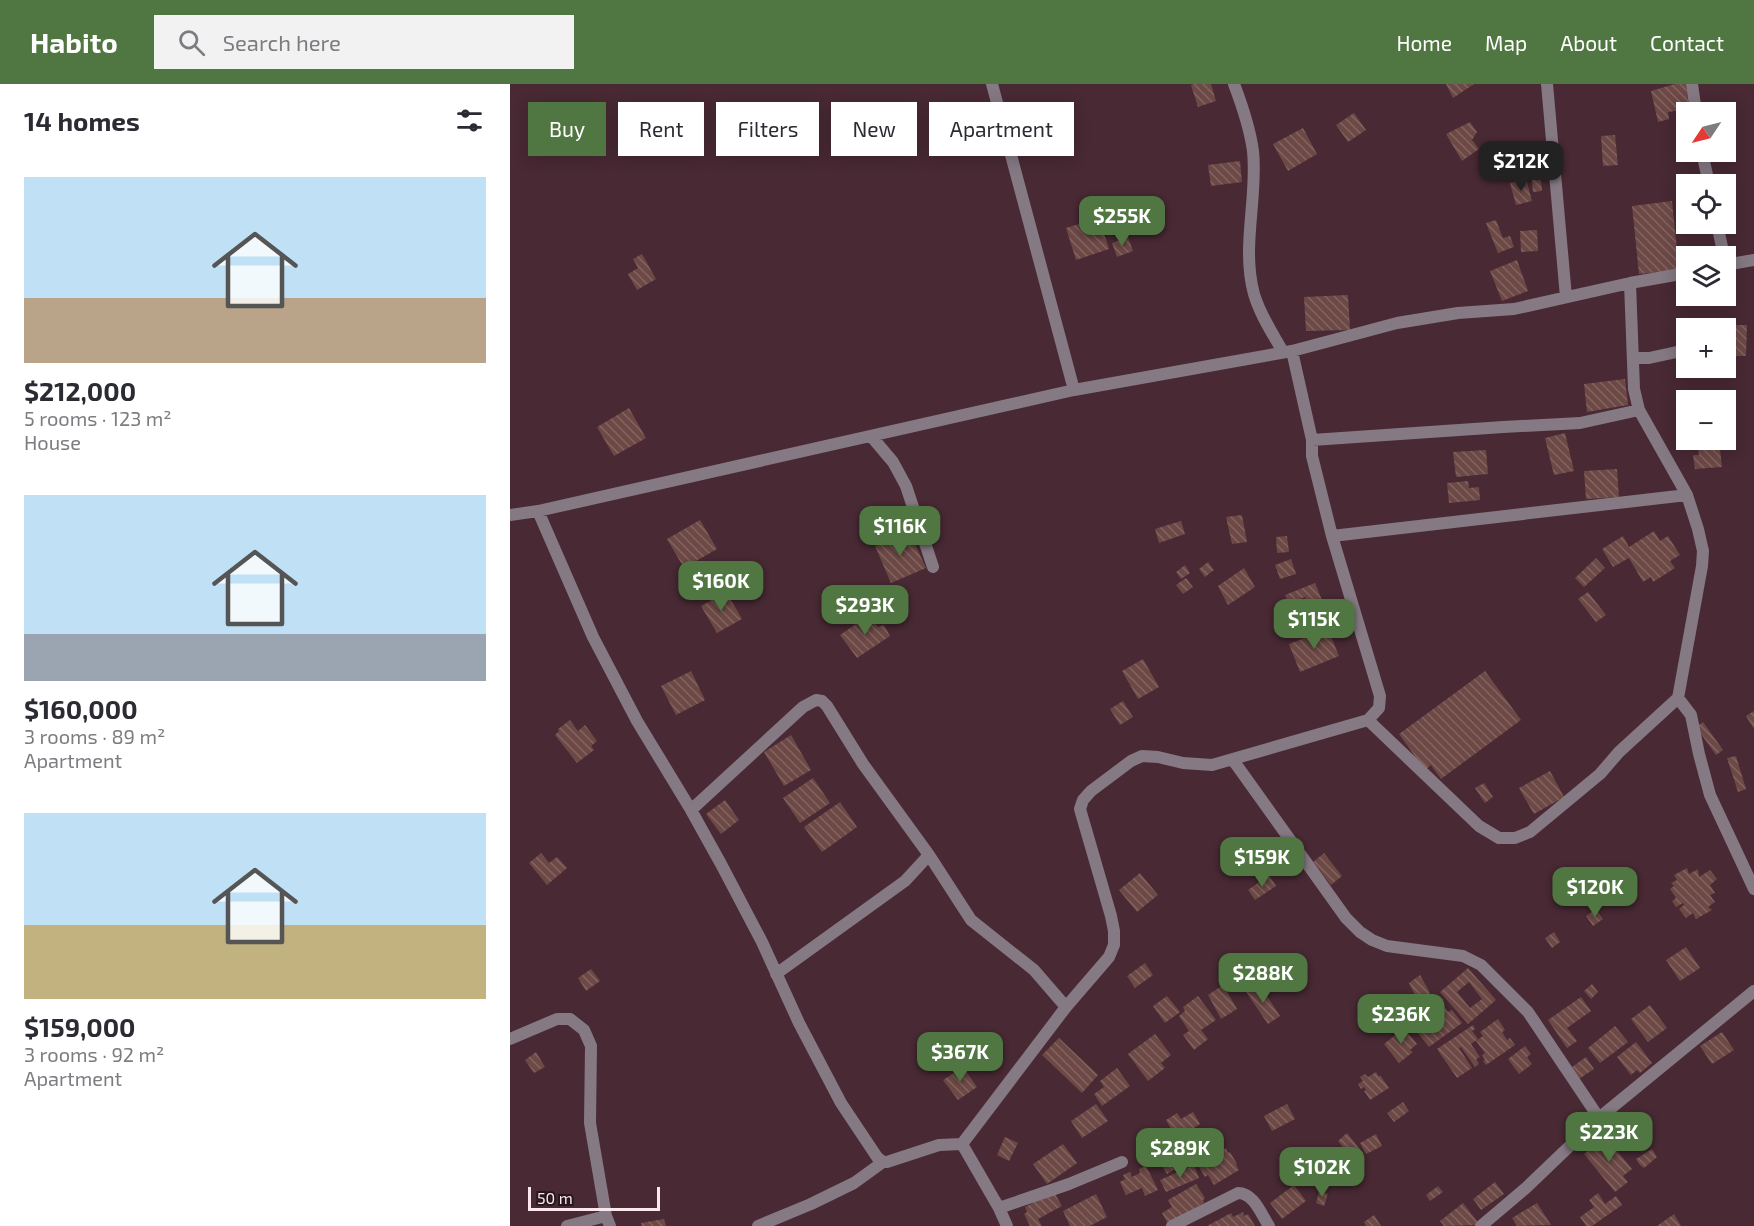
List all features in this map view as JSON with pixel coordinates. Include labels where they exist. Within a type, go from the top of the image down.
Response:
[{"type":"street","points":[[992,84],[1074,390]]},
{"type":"street","points":[[758,1226],[854,1183],[883,1162],[939,1146],[962,1144],[1066,1007],[1109,957],[1114,945],[1114,931],[1080,809],[1083,800],[1115,772],[1142,756],[1158,757],[1183,764],[1212,765],[1233,760],[1368,720],[1379,708],[1380,696],[1332,536],[1312,456],[1312,440],[1287,352],[1262,314],[1254,295],[1248,245],[1251,226],[1253,150],[1234,84]]},
{"type":"street","points":[[1547,84],[1566,297]]},
{"type":"street","points":[[1692,84],[1695,102]]},
{"type":"street","points":[[1736,262],[1754,260]]},
{"type":"street","points":[[510,515],[538,511],[1074,390],[1287,352],[1397,323],[1514,309],[1676,275]]},
{"type":"street","points":[[1368,720],[1479,826],[1499,838],[1515,838],[1530,832],[1546,820],[1600,774],[1619,752],[1678,698],[1703,551],[1687,495],[1639,410],[1634,389],[1630,283]]},
{"type":"street","points":[[1633,358],[1676,352]]},
{"type":"street","points":[[1312,440],[1580,423],[1639,410]]},
{"type":"street","points":[[871,436],[892,462],[906,486],[933,567]]},
{"type":"street","points":[[1332,536],[1687,495]]},
{"type":"street","points":[[538,511],[592,637],[637,721],[691,810],[731,884],[841,1103],[877,1158],[883,1162]]},
{"type":"street","points":[[1678,698],[1691,715],[1698,754],[1710,795],[1754,889]]},
{"type":"street","points":[[691,810],[803,707],[816,700],[822,701],[833,712],[863,764],[929,855],[971,920],[1034,970],[1066,1007]]},
{"type":"street","points":[[1233,760],[1346,918],[1360,932],[1387,946],[1463,956],[1481,965],[1528,1012],[1599,1118]]},
{"type":"street","points":[[776,974],[905,881],[929,855]]},
{"type":"street","points":[[1487,1224],[1599,1118],[1754,991]]},
{"type":"street","points":[[510,1039],[557,1019],[570,1019],[584,1030],[591,1046],[590,1124],[608,1221],[567,1226]]},
{"type":"street","points":[[962,1144],[1007,1226]]},
{"type":"street","points":[[999,1208],[1069,1184],[1122,1162]]},
{"type":"street","points":[[1172,1226],[1238,1193],[1249,1196],[1269,1226]]},
{"type":"building","points":[[1211,84],[1216,101],[1198,107],[1191,85]]},
{"type":"building","points":[[1446,84],[1474,84],[1453,98]]},
{"type":"building","points":[[1675,84],[1686,84],[1688,102],[1676,102],[1676,111],[1668,112],[1669,119],[1658,122],[1651,91]]},
{"type":"building","points":[[1354,113],[1366,130],[1348,142],[1336,125]]},
{"type":"building","points":[[1470,122],[1477,132],[1472,140],[1479,149],[1462,161],[1446,134]]},
{"type":"building","points":[[1303,128],[1317,154],[1288,171],[1273,144]]},
{"type":"building","points":[[1615,135],[1618,165],[1603,166],[1601,136]]},
{"type":"building","points":[[1240,161],[1242,182],[1211,186],[1208,165]]},
{"type":"building","points":[[1540,170],[1542,191],[1533,192],[1531,171]]},
{"type":"building","points":[[1526,179],[1532,201],[1516,205],[1510,183]]},
{"type":"building","points":[[1672,201],[1677,246],[1676,270],[1639,274],[1632,206]]},
{"type":"building","points":[[1099,218],[1109,249],[1076,260],[1066,228]]},
{"type":"building","points":[[1496,220],[1503,238],[1510,236],[1514,247],[1498,253],[1486,223]]},
{"type":"building","points":[[1537,230],[1538,251],[1521,252],[1520,231]]},
{"type":"building","points":[[1128,237],[1133,251],[1117,257],[1112,243]]},
{"type":"building","points":[[642,254],[656,279],[637,290],[628,274],[638,268],[633,259]]},
{"type":"building","points":[[1517,260],[1528,291],[1502,301],[1490,271]]},
{"type":"building","points":[[1348,295],[1350,330],[1306,331],[1304,297]]},
{"type":"building","points":[[1736,325],[1747,325],[1746,356],[1736,356]]},
{"type":"building","points":[[1625,379],[1628,405],[1587,412],[1584,384]]},
{"type":"building","points":[[629,408],[646,438],[614,456],[597,427]]},
{"type":"building","points":[[1565,433],[1574,471],[1554,475],[1545,438]]},
{"type":"building","points":[[1486,450],[1488,474],[1456,477],[1453,452]]},
{"type":"building","points":[[1698,450],[1720,450],[1722,467],[1695,469],[1693,455],[1699,455]]},
{"type":"building","points":[[1617,469],[1619,497],[1586,499],[1584,471]]},
{"type":"building","points":[[1468,481],[1469,488],[1479,487],[1480,500],[1449,503],[1447,483]]},
{"type":"building","points":[[1242,515],[1247,542],[1232,544],[1226,517]]},
{"type":"building","points":[[700,520],[717,549],[684,568],[667,539]]},
{"type":"building","points":[[1181,521],[1185,534],[1159,543],[1155,529]]},
{"type":"building","points":[[909,531],[926,568],[891,583],[875,546]]},
{"type":"building","points":[[1654,531],[1660,541],[1668,536],[1680,555],[1670,561],[1675,568],[1653,582],[1651,577],[1643,582],[1629,558],[1613,567],[1602,549],[1623,536],[1629,547]]},
{"type":"building","points":[[1287,536],[1289,552],[1277,553],[1276,537]]},
{"type":"building","points":[[1596,558],[1605,568],[1584,587],[1575,578]]},
{"type":"building","points":[[1291,559],[1296,574],[1280,579],[1275,565]]},
{"type":"building","points":[[1208,562],[1214,570],[1205,577],[1199,569]]},
{"type":"building","points":[[1185,565],[1190,573],[1181,579],[1176,572]]},
{"type":"building","points":[[1244,568],[1255,587],[1228,605],[1218,586]]},
{"type":"building","points":[[1186,578],[1193,587],[1183,594],[1176,585]]},
{"type":"building","points":[[1315,583],[1322,600],[1308,605],[1305,597],[1289,604],[1285,595]]},
{"type":"building","points":[[726,592],[742,619],[717,633],[701,606]]},
{"type":"building","points":[[1588,592],[1606,615],[1596,622],[1578,599]]},
{"type":"building","points":[[869,615],[878,627],[884,625],[890,636],[857,658],[840,635]]},
{"type":"building","points":[[1328,629],[1339,656],[1300,672],[1289,644]]},
{"type":"building","points":[[1143,659],[1159,687],[1138,699],[1122,671]]},
{"type":"building","points":[[691,671],[705,700],[676,715],[661,686]]},
{"type":"building","points":[[1485,671],[1521,720],[1441,779],[1431,765],[1425,770],[1399,734]]},
{"type":"building","points":[[1123,701],[1133,717],[1120,725],[1110,709]]},
{"type":"building","points":[[1754,711],[1754,729],[1746,716]]},
{"type":"building","points":[[570,720],[578,731],[585,725],[597,741],[591,746],[594,750],[577,763],[555,735],[558,729]]},
{"type":"building","points":[[1703,722],[1723,750],[1716,755],[1696,727]]},
{"type":"building","points":[[791,735],[811,770],[784,786],[764,752]]},
{"type":"building","points":[[1736,756],[1746,789],[1738,792],[1727,758]]},
{"type":"building","points":[[1550,771],[1564,797],[1534,814],[1519,788]]},
{"type":"building","points":[[813,778],[830,803],[800,823],[783,798]]},
{"type":"building","points":[[1484,783],[1493,797],[1485,803],[1475,788]]},
{"type":"building","points":[[725,800],[739,820],[721,834],[706,814]]},
{"type":"building","points":[[840,802],[857,827],[822,852],[804,827]]},
{"type":"building","points":[[541,853],[549,863],[557,857],[567,868],[547,885],[529,863]]},
{"type":"building","points":[[1324,853],[1342,876],[1331,885],[1313,862]]},
{"type":"building","points":[[1687,868],[1689,874],[1698,869],[1699,877],[1710,870],[1717,879],[1710,885],[1715,893],[1710,895],[1715,902],[1708,907],[1712,910],[1696,919],[1693,913],[1686,918],[1679,909],[1684,905],[1683,903],[1676,907],[1672,901],[1676,898],[1670,889],[1674,886],[1671,883],[1677,880],[1674,875]]},
{"type":"building","points":[[1140,873],[1158,895],[1137,912],[1119,890]]},
{"type":"building","points":[[1269,875],[1276,886],[1255,900],[1248,890]]},
{"type":"building","points":[[1596,909],[1603,919],[1593,926],[1586,916]]},
{"type":"building","points":[[1554,932],[1560,942],[1552,948],[1545,938]]},
{"type":"building","points":[[1686,947],[1700,968],[1680,981],[1666,960]]},
{"type":"building","points":[[1145,963],[1153,975],[1135,988],[1127,976]]},
{"type":"building","points":[[1468,968],[1496,1000],[1468,1024],[1440,992]],"holes":[[[1469,982],[1482,999],[1470,1008],[1457,992]]]},
{"type":"building","points":[[591,969],[600,981],[586,991],[578,978]]},
{"type":"building","points":[[1420,975],[1430,993],[1418,1001],[1409,983]]},
{"type":"building","points":[[1259,984],[1280,1016],[1268,1024],[1246,992]]},
{"type":"building","points":[[1592,984],[1598,992],[1591,999],[1584,991]]},
{"type":"building","points":[[1223,985],[1237,1009],[1221,1019],[1208,995]]},
{"type":"building","points":[[1167,996],[1180,1012],[1165,1023],[1153,1006]]},
{"type":"building","points":[[1198,996],[1216,1020],[1201,1030],[1208,1039],[1194,1050],[1183,1035],[1189,1031],[1179,1016],[1185,1011],[1183,1007]]},
{"type":"building","points":[[1581,997],[1591,1011],[1567,1028],[1577,1041],[1567,1048],[1548,1020]]},
{"type":"building","points":[[1650,1005],[1667,1028],[1648,1042],[1631,1019]]},
{"type":"building","points":[[1444,1006],[1448,1012],[1452,1010],[1462,1023],[1429,1047],[1417,1032],[1422,1028],[1419,1024]]},
{"type":"building","points":[[1498,1019],[1505,1030],[1502,1032],[1507,1040],[1510,1038],[1515,1045],[1486,1065],[1482,1055],[1485,1053],[1476,1041],[1483,1036],[1480,1032]]},
{"type":"building","points":[[1473,1025],[1475,1029],[1472,1031],[1478,1039],[1471,1044],[1480,1057],[1476,1059],[1479,1064],[1475,1067],[1461,1047],[1459,1048],[1472,1068],[1457,1078],[1437,1049]]},
{"type":"building","points":[[1615,1026],[1628,1042],[1600,1063],[1588,1048]]},
{"type":"building","points":[[1404,1028],[1417,1044],[1410,1050],[1413,1052],[1399,1063],[1384,1044]]},
{"type":"building","points":[[1722,1032],[1734,1050],[1712,1064],[1700,1046]]},
{"type":"building","points":[[1155,1034],[1171,1055],[1161,1063],[1165,1068],[1148,1081],[1128,1054]]},
{"type":"building","points":[[1059,1038],[1098,1075],[1082,1093],[1042,1055]]},
{"type":"building","points":[[1636,1042],[1652,1063],[1640,1073],[1637,1070],[1631,1075],[1617,1057]]},
{"type":"building","points":[[1525,1046],[1531,1054],[1527,1057],[1532,1064],[1519,1074],[1508,1059]]},
{"type":"building","points":[[536,1052],[545,1067],[534,1073],[525,1060]]},
{"type":"building","points":[[1586,1057],[1594,1069],[1576,1081],[1568,1070]]},
{"type":"building","points":[[963,1067],[977,1087],[958,1100],[943,1080]]},
{"type":"building","points":[[1117,1068],[1130,1086],[1102,1106],[1094,1094],[1104,1087],[1100,1081]]},
{"type":"building","points":[[1376,1072],[1389,1088],[1370,1100],[1364,1087],[1361,1089],[1358,1084],[1363,1081],[1360,1077],[1365,1074],[1368,1077]]},
{"type":"building","points":[[1403,1102],[1409,1111],[1394,1122],[1387,1113]]},
{"type":"building","points":[[1096,1104],[1108,1121],[1082,1138],[1071,1121]]},
{"type":"building","points":[[1287,1104],[1295,1119],[1272,1131],[1264,1116]]},
{"type":"building","points":[[1193,1112],[1200,1124],[1184,1134],[1182,1130],[1174,1134],[1166,1120],[1177,1113],[1181,1119]]},
{"type":"building","points":[[1347,1133],[1363,1153],[1354,1161],[1338,1141]]},
{"type":"building","points":[[1376,1134],[1382,1146],[1366,1154],[1360,1143]]},
{"type":"building","points":[[1605,1136],[1632,1169],[1623,1176],[1628,1182],[1615,1192],[1584,1154]]},
{"type":"building","points":[[1005,1137],[1018,1143],[1009,1161],[997,1155]]},
{"type":"building","points":[[1181,1139],[1193,1158],[1167,1174],[1156,1155]]},
{"type":"building","points":[[1063,1144],[1077,1163],[1047,1184],[1033,1164]]},
{"type":"building","points":[[1219,1148],[1221,1151],[1226,1148],[1228,1153],[1230,1152],[1239,1170],[1214,1185],[1208,1175],[1205,1177],[1196,1162]]},
{"type":"building","points":[[1652,1149],[1657,1157],[1644,1168],[1636,1159]]},
{"type":"building","points":[[1329,1150],[1335,1160],[1330,1163],[1333,1167],[1304,1183],[1297,1171],[1302,1168],[1299,1164],[1311,1156],[1314,1160]]},
{"type":"building","points":[[1194,1165],[1199,1178],[1166,1192],[1160,1180]]},
{"type":"building","points":[[1146,1166],[1158,1190],[1145,1196],[1142,1188],[1126,1195],[1120,1182],[1125,1179],[1123,1175],[1130,1172],[1132,1177],[1140,1173],[1139,1169]]},
{"type":"building","points":[[1495,1182],[1504,1194],[1481,1210],[1473,1199]]},
{"type":"building","points":[[1196,1184],[1205,1198],[1204,1203],[1168,1224],[1162,1213],[1172,1207],[1168,1200]]},
{"type":"building","points":[[1294,1185],[1306,1201],[1282,1219],[1270,1203]]},
{"type":"building","points":[[1438,1186],[1443,1192],[1430,1201],[1426,1195]]},
{"type":"building","points":[[1319,1191],[1328,1194],[1324,1206],[1316,1203]]},
{"type":"building","points":[[1054,1192],[1062,1206],[1038,1219],[1042,1226],[1030,1226],[1024,1214],[1027,1212],[1025,1207]]},
{"type":"building","points":[[1598,1193],[1605,1204],[1616,1196],[1622,1205],[1592,1226],[1586,1226],[1580,1217],[1594,1207],[1589,1200]]},
{"type":"building","points":[[1096,1194],[1107,1217],[1090,1226],[1070,1226],[1063,1211]]},
{"type":"building","points":[[1463,1203],[1480,1225],[1444,1226],[1440,1221]]},
{"type":"building","points":[[1537,1203],[1551,1225],[1517,1226],[1512,1218]]},
{"type":"building","points":[[1243,1212],[1244,1216],[1248,1214],[1255,1226],[1207,1226],[1231,1213],[1233,1217]]},
{"type":"building","points":[[1674,1214],[1681,1226],[1657,1226]]},
{"type":"building","points":[[1374,1215],[1381,1226],[1366,1226],[1364,1222]]},
{"type":"building","points":[[664,1219],[666,1226],[642,1226],[641,1223]]}]
